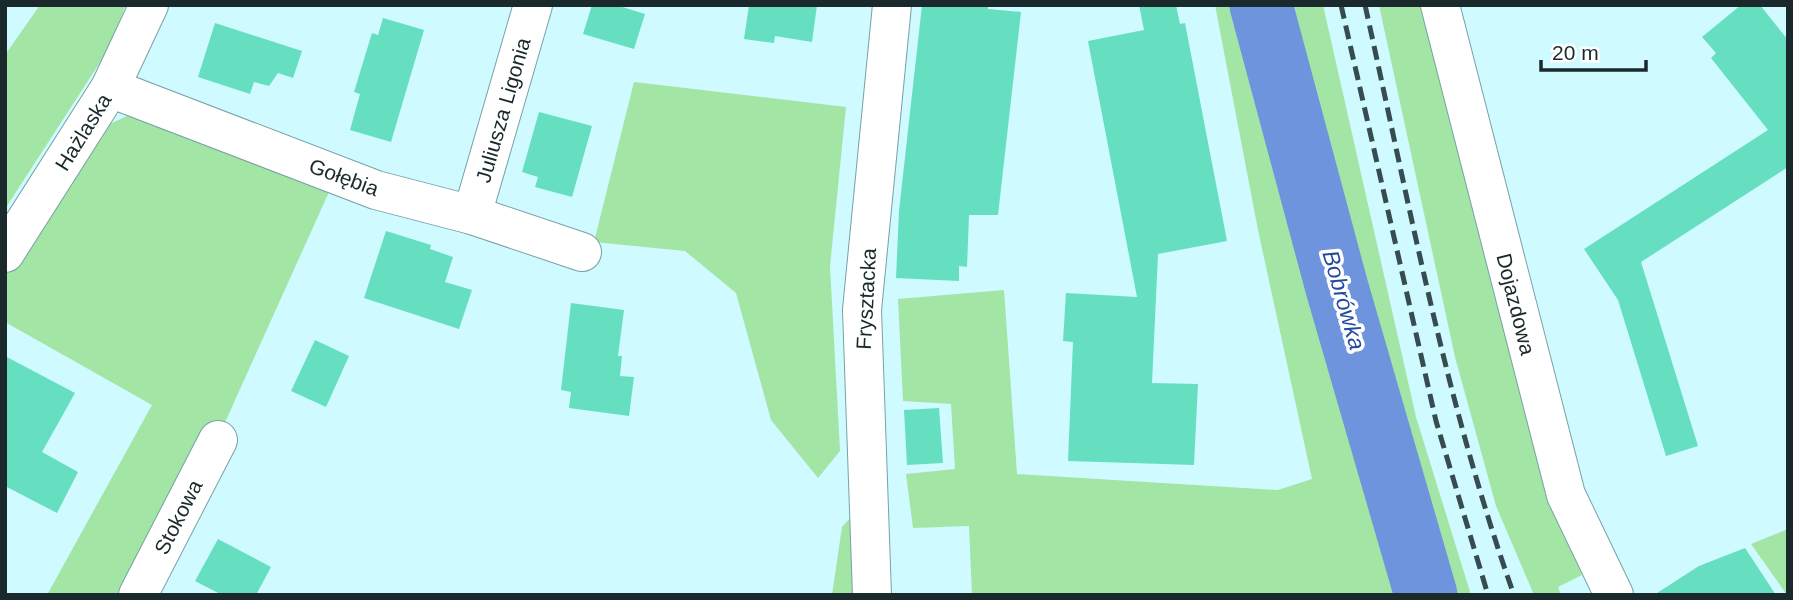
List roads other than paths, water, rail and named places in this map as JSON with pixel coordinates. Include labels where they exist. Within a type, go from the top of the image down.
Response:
[{"type":"street","name":"Hażlaska","points":[[5,253],[110,89],[149,5]]},
{"type":"street","name":"Juliusza Ligonia","points":[[472,215],[533,5]]},
{"type":"street","name":"Frysztacka","points":[[872,595],[862,310],[892,5]]},
{"type":"street","name":"Dojazdowa","points":[[1440,5],[1566,495],[1614,595]]},
{"type":"street","name":"Gołębia","points":[[110,89],[376,190],[472,215],[582,252]]},
{"type":"street","name":"Stokowa","points":[[138,595],[218,440]]},
{"type":"waterway","name":"Bobrówka","points":[[1261,5],[1337,288],[1426,595]]},
{"type":"railway","points":[[1341,5],[1436,421],[1488,595]]},
{"type":"railway","points":[[1365,5],[1430,303],[1468,450],[1514,595]]}]
